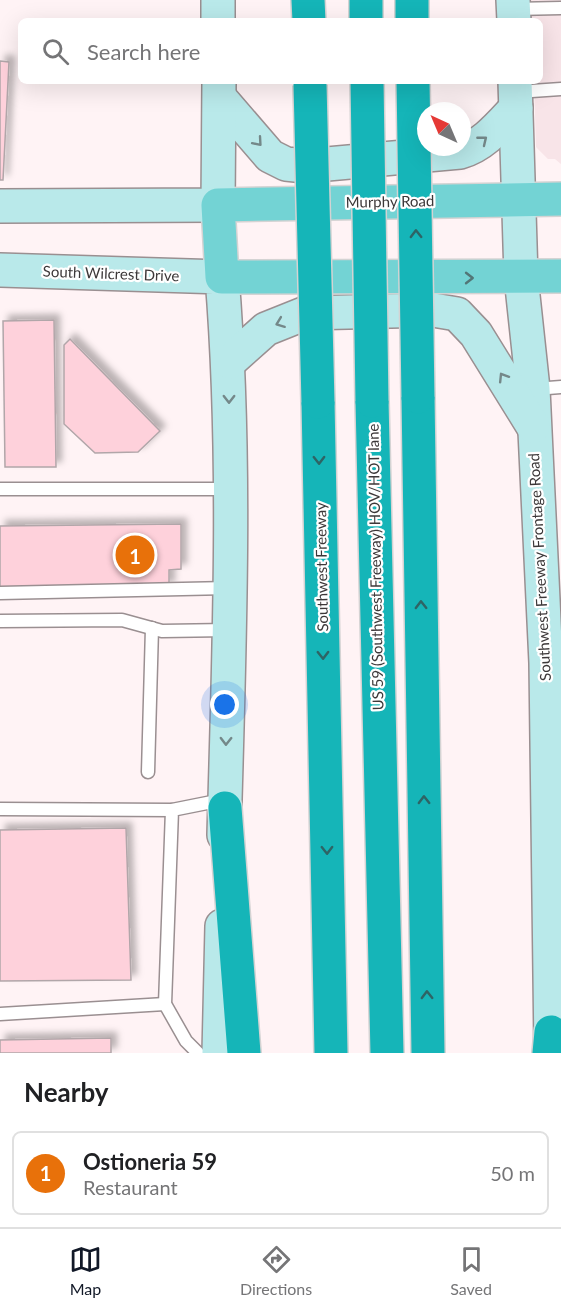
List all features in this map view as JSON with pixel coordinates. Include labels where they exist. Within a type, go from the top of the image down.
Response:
[{"type":"highway","points":[[308,0],[309,18]]},
{"type":"highway","points":[[366,0],[366,18]]},
{"type":"highway","points":[[412,0],[412,18]]},
{"type":"highway","name":"Southwest Freeway","points":[[310,84],[331,1053]]},
{"type":"highway","name":"US 59 (Southwest Freeway) HOV/HOT lane","points":[[367,84],[387,1053]]},
{"type":"highway","points":[[413,84],[428,1053]]},
{"type":"highway","points":[[225,804],[244,1053]]},
{"type":"main road","points":[[218,0],[218,18]]},
{"type":"main road","points":[[220,90],[270,156],[286,164],[305,166],[460,153],[471,149],[487,138],[516,94]]},
{"type":"main road","points":[[219,1053],[230,489],[229,362],[218,205],[220,90]]},
{"type":"main road","name":"Southwest Freeway Frontage Road","points":[[516,94],[521,277],[547,388],[534,427],[553,663],[552,1028]]},
{"type":"main road","name":"Murphy Road","points":[[218,205],[561,199]]},
{"type":"main road","points":[[0,206],[218,205]]},
{"type":"main road","name":"South Wilcrest Drive","points":[[0,270],[222,277]]},
{"type":"main road","points":[[222,277],[561,276]]},
{"type":"main road","points":[[229,362],[266,329],[306,313],[433,310],[457,315],[476,334],[534,427]]},
{"type":"lane","points":[[514,10],[561,8]]},
{"type":"lane","points":[[516,94],[561,89]]},
{"type":"lane","points":[[0,489],[230,489]]},
{"type":"lane","points":[[0,593],[228,588]]},
{"type":"lane","points":[[0,621],[122,620],[162,631],[228,630]]},
{"type":"lane","points":[[148,772],[152,628]]},
{"type":"lane","points":[[0,809],[172,810],[225,804]]},
{"type":"lane","points":[[172,810],[165,1004],[186,1041],[198,1053]]},
{"type":"lane","points":[[0,1014],[165,1004]]},
{"type":"shaded area","points":[[530,0],[561,0],[561,164],[555,159],[548,159],[536,147],[534,84],[543,84],[543,18],[531,18]]},
{"type":"building","points":[[0,61],[9,62],[3,180],[0,180]]},
{"type":"building","points":[[54,320],[56,467],[5,467],[3,321]]},
{"type":"building","points":[[70,339],[160,431],[138,452],[95,453],[64,424],[64,345]]},
{"type":"building","points":[[181,524],[181,569],[169,570],[169,587],[0,587],[0,526]]},
{"type":"building","points":[[126,828],[131,980],[0,981],[0,830]]},
{"type":"building","points":[[111,1038],[111,1053],[0,1053],[0,1040]]},
{"type":"place","name":"Ostioneria 59","points":[[135,555]]}]
